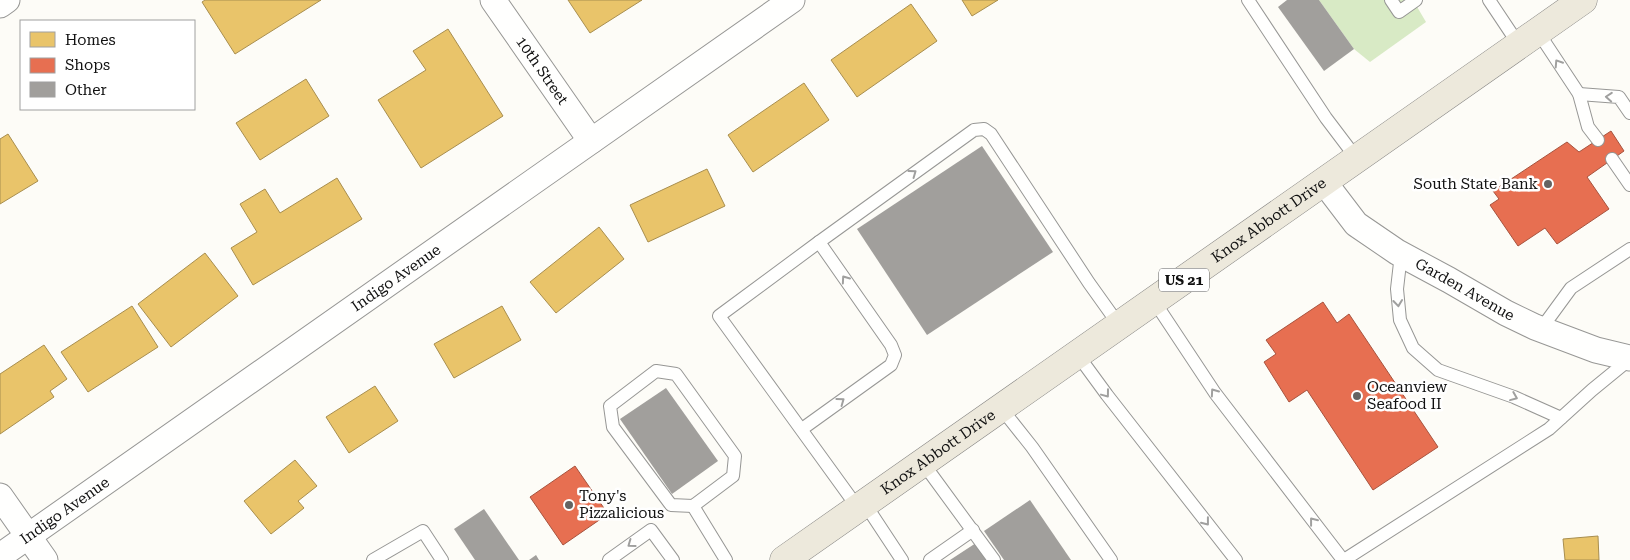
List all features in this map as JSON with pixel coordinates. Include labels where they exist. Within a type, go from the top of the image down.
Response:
[{"type":"main road","name":"Knox Abbott Drive","points":[[784,560],[1583,0]]},
{"type":"street","points":[[0,5],[7,0]]},
{"type":"street","name":"10th Street","points":[[493,0],[591,141]]},
{"type":"street","name":"Indigo Avenue","points":[[0,556],[792,0]]},
{"type":"street","name":"Garden Avenue","points":[[1324,182],[1356,224],[1401,254],[1506,313],[1541,329],[1596,350],[1630,358]]},
{"type":"street","points":[[0,496],[45,560]]},
{"type":"lane","points":[[1248,0],[1326,118],[1357,159]]},
{"type":"lane","points":[[1391,0],[1399,12],[1416,0]]},
{"type":"lane","points":[[1488,0],[1580,94],[1588,127],[1598,140]]},
{"type":"lane","points":[[1580,94],[1618,97],[1630,113]]},
{"type":"lane","points":[[902,560],[719,316],[974,130],[984,129],[992,134],[1089,283],[1119,325]]},
{"type":"lane","points":[[1612,159],[1630,185]]},
{"type":"lane","points":[[802,429],[891,365],[895,355],[891,345],[819,242]]},
{"type":"lane","points":[[1541,329],[1571,288],[1630,250]]},
{"type":"lane","points":[[1401,254],[1397,289],[1400,320],[1413,348],[1438,370],[1514,397],[1561,418]]},
{"type":"lane","points":[[1154,301],[1214,393],[1343,560],[1550,429],[1630,358]]},
{"type":"lane","points":[[1077,354],[1236,560]]},
{"type":"lane","points":[[656,372],[676,374],[736,456],[733,476],[693,506],[671,505],[612,426],[610,406],[656,372]]},
{"type":"lane","points":[[1001,408],[1032,447],[1112,560]]},
{"type":"lane","points":[[923,463],[994,560]]},
{"type":"lane","points":[[693,506],[726,560]]},
{"type":"lane","points":[[609,560],[651,530],[673,560]]},
{"type":"lane","points":[[930,560],[973,530]]},
{"type":"lane","points":[[373,560],[423,531],[442,560]]},
{"type":"green space","points":[[1319,0],[1413,0],[1426,22],[1370,62],[1354,49]]},
{"type":"building: Homes","points":[[205,0],[321,0],[235,54],[202,2]]},
{"type":"building: Homes","points":[[568,0],[642,0],[590,33]]},
{"type":"building: Homes","points":[[962,0],[998,0],[972,16]]},
{"type":"building: Homes","points":[[911,4],[937,41],[857,97],[831,60]]},
{"type":"building: Homes","points":[[448,29],[503,116],[421,168],[378,100],[426,70],[413,51]]},
{"type":"building: Homes","points":[[306,79],[329,116],[260,160],[236,123]]},
{"type":"building: Homes","points":[[804,83],[829,120],[753,172],[728,135]]},
{"type":"building: Homes","points":[[8,134],[38,181],[0,204],[0,139]]},
{"type":"building: Homes","points":[[707,169],[725,206],[648,242],[630,205]]},
{"type":"building: Homes","points":[[337,178],[362,219],[253,285],[231,248],[257,232],[240,204],[265,189],[280,213]]},
{"type":"building: Homes","points":[[599,227],[624,259],[556,313],[530,282]]},
{"type":"building: Homes","points":[[205,253],[238,296],[171,347],[138,304]]},
{"type":"building: Homes","points":[[132,306],[158,347],[88,392],[61,352]]},
{"type":"building: Homes","points":[[502,306],[521,340],[454,378],[434,344]]},
{"type":"building: Homes","points":[[44,345],[67,379],[50,391],[54,397],[0,434],[0,374]]},
{"type":"building: Homes","points":[[375,386],[398,421],[349,453],[326,417]]},
{"type":"building: Homes","points":[[295,460],[317,486],[298,501],[304,508],[271,534],[244,501]]},
{"type":"building: Homes","points":[[1598,536],[1599,560],[1565,560],[1563,539]]},
{"type":"building: Shops","name":"South State Bank","points":[[1611,131],[1624,151],[1587,177],[1609,209],[1557,244],[1545,228],[1518,246],[1490,205],[1499,199],[1493,191],[1567,142],[1579,152]]},
{"type":"building: Shops","name":"Oceanview Seafood II","points":[[1323,302],[1337,323],[1349,314],[1438,447],[1373,490],[1307,390],[1289,402],[1264,362],[1276,354],[1266,340]]},
{"type":"building: Shops","name":"Tony's Pizzalicious","points":[[575,466],[608,514],[563,545],[530,497]]},
{"type":"building: Other","points":[[1287,0],[1319,0],[1354,49],[1324,71],[1278,7]]},
{"type":"building: Other","points":[[982,146],[1053,252],[927,335],[857,229]]},
{"type":"building: Other","points":[[666,388],[718,461],[672,494],[620,419]]},
{"type":"building: Other","points":[[1030,500],[1071,560],[1004,560],[984,531]]},
{"type":"building: Other","points":[[484,509],[519,560],[475,560],[454,529]]},
{"type":"building: Other","points":[[976,543],[987,560],[950,560]]},
{"type":"building: Other","points":[[536,555],[539,560],[529,560]]},
{"type":"place","name":"South State Bank","points":[[1548,184]]},
{"type":"place","name":"Oceanview Seafood II","points":[[1357,396]]},
{"type":"place","name":"Tony's Pizzalicious","points":[[569,505]]}]
